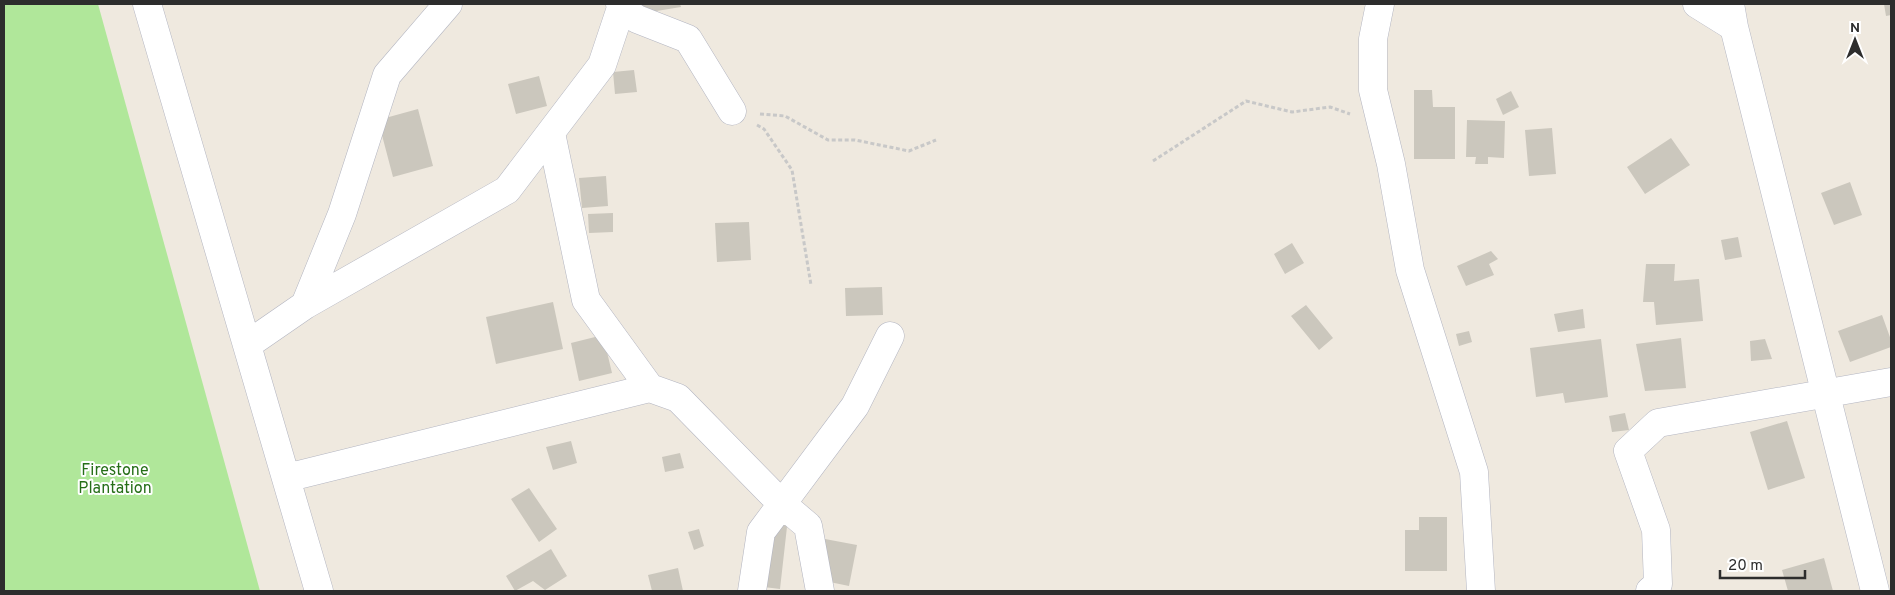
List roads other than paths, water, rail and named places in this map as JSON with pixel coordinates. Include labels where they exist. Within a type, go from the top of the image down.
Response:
[{"type":"street","points":[[147,4],[319,591]]},
{"type":"street","points":[[410,48],[427,4]]},
{"type":"street","points":[[305,305],[342,214],[387,75],[448,4]]},
{"type":"street","points":[[1380,4],[1373,39],[1373,90],[1390,164],[1410,270],[1474,472],[1481,591]]},
{"type":"street","points":[[1697,4],[1732,11],[1825,395],[1875,591]]},
{"type":"street","points":[[247,345],[305,305],[507,190],[602,66],[621,6],[638,19],[688,39],[732,111]]},
{"type":"street","points":[[551,133],[586,300],[650,388]]},
{"type":"street","points":[[752,591],[761,532],[856,406],[890,336]]},
{"type":"street","points":[[1650,591],[1658,584],[1656,530],[1628,451],[1658,423],[1891,382]]},
{"type":"street","points":[[286,478],[650,388],[678,398],[781,503],[808,526],[820,591]]},
{"type":"park label","name":"Firestone Plantation","points":[[115,480]]}]
